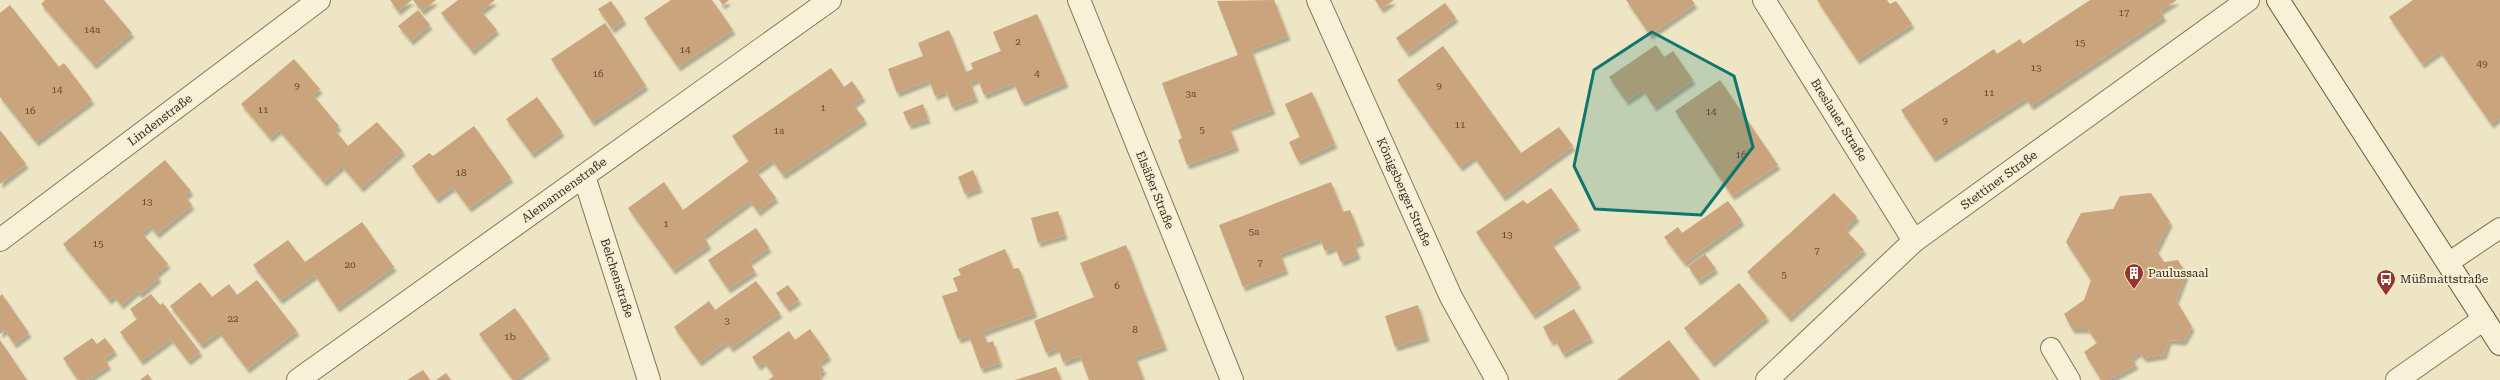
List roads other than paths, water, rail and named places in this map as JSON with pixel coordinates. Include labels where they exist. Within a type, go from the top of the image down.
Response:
[{"type":"street","name":"Lindenstraße","points":[[0,240],[319,0]]},
{"type":"street","name":"Alemannenstraße","points":[[298,380],[830,0]]},
{"type":"street","name":"Elsäßer Straße","points":[[1079,0],[1232,380]]},
{"type":"street","name":"Königsberger Straße","points":[[1318,0],[1451,296],[1497,380]]},
{"type":"street","name":"Breslauer Straße","points":[[1764,0],[1914,241]]},
{"type":"street","name":"Stettiner Straße","points":[[1767,380],[1914,241],[2248,0]]},
{"type":"street","points":[[2278,0],[2500,344]]},
{"type":"street","name":"Belchenstraße","points":[[584,176],[649,380]]},
{"type":"street","points":[[2397,380],[2484,319]]},
{"type":"lane","points":[[2448,263],[2500,228]]},
{"type":"lane","points":[[2051,348],[2070,380]]},
{"type":"place","name":"Paulussaal","points":[[2134,290]]},
{"type":"place","name":"Müßmattstraße","points":[[2386,296]]}]
